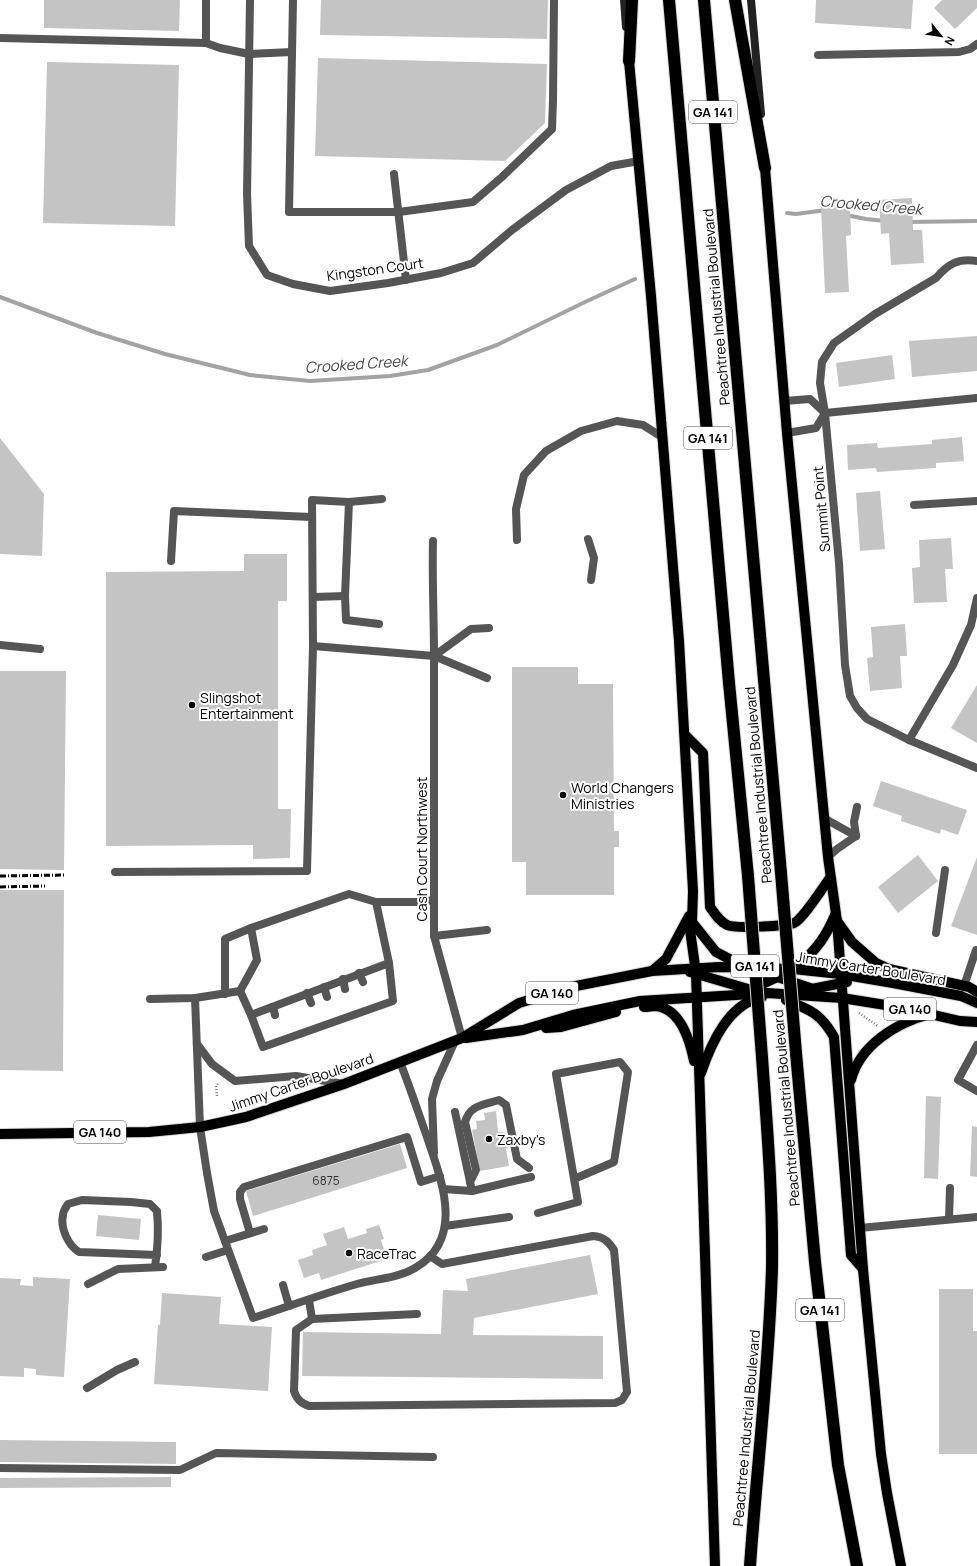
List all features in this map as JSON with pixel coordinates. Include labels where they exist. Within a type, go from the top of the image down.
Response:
[{"type":"highway","points":[[629,61],[632,0]]},
{"type":"highway","name":"Peachtree Industrial Boulevard","points":[[670,0],[728,683],[748,876],[772,1209],[772,1267],[766,1373],[750,1566]]},
{"type":"highway","name":"Peachtree Industrial Boulevard","points":[[704,0],[815,1262],[838,1465],[857,1566]]},
{"type":"highway","points":[[735,0],[765,168]]},
{"type":"main road","points":[[624,0],[679,641],[685,735],[693,907],[690,930],[696,970],[697,997],[715,1566]]},
{"type":"main road","points":[[751,0],[784,401],[830,878],[836,917],[863,1269],[881,1454],[901,1566]]},
{"type":"main road","points":[[685,735],[703,753],[710,907],[719,919],[728,925],[748,928],[794,923],[806,911],[830,878]]},
{"type":"main road","points":[[652,972],[666,959],[693,907]]},
{"type":"main road","points":[[735,995],[779,977],[793,969],[808,956],[822,940],[836,917]]},
{"type":"main road","points":[[836,917],[856,946],[876,963],[889,969],[964,986],[977,992]]},
{"type":"main road","points":[[692,922],[716,952],[746,967],[842,998]]},
{"type":"main road","name":"Jimmy Carter Boulevard","points":[[0,1134],[149,1132],[200,1127],[246,1118],[344,1084],[459,1040],[519,1003],[576,986],[652,972],[676,969],[696,970],[746,967],[793,969],[841,979],[861,978],[943,992],[968,998],[977,1003]]},
{"type":"main road","points":[[696,970],[750,989],[773,994],[806,1008],[817,1014],[826,1024],[834,1037],[851,1255],[863,1269]]},
{"type":"main road","points":[[699,1079],[715,1039],[734,1014],[745,1004],[756,998],[773,994],[813,989],[841,979]]},
{"type":"main road","name":"Jimmy Carter Boulevard","points":[[459,1040],[523,1030],[573,1016],[640,1001],[735,995],[773,994],[842,998],[932,1014],[960,1021],[977,1022]]},
{"type":"main road","points":[[523,1030],[561,1027],[630,1009],[657,1006],[676,1017],[688,1037],[699,1079]]},
{"type":"main road","points":[[850,1086],[853,1074],[858,1064],[873,1044],[900,1026],[916,1018],[932,1014]]},
{"type":"street","points":[[206,0],[206,43]]},
{"type":"street","name":"Kingston Court","points":[[250,0],[246,194],[249,246],[267,275],[293,284],[330,291],[406,280],[441,273],[474,263],[512,230],[566,190],[611,166],[639,161]]},
{"type":"street","points":[[292,0],[290,212],[399,212],[473,202],[502,177],[552,129],[554,0]]},
{"type":"street","points":[[0,38],[206,43],[220,48],[249,54],[292,52]]},
{"type":"street","points":[[818,55],[959,52],[970,49],[977,44]]},
{"type":"street","points":[[394,174],[406,280]]},
{"type":"street","name":"Summit Point","points":[[977,261],[966,259],[954,263],[942,271],[936,278],[875,314],[834,343],[822,362],[820,383],[825,413],[839,563],[845,665],[850,696],[857,708],[867,719],[909,740],[977,768]]},
{"type":"street","points":[[784,401],[810,399],[825,413],[977,398]]},
{"type":"street","points":[[787,433],[816,428],[825,413]]},
{"type":"street","points":[[517,540],[516,509],[524,475],[546,451],[581,431],[617,421],[643,426],[662,437]]},
{"type":"street","points":[[115,872],[307,871],[313,646],[312,500],[349,502],[382,500]]},
{"type":"street","points":[[914,505],[977,501]]},
{"type":"street","points":[[349,502],[345,596],[346,620],[379,624]]},
{"type":"street","points":[[171,560],[174,511],[311,517]]},
{"type":"street","points":[[588,539],[594,558],[591,580]]},
{"type":"street","name":"Cash Court Northwest","points":[[432,541],[434,613],[434,936],[459,1040]]},
{"type":"street","points":[[313,598],[345,596]]},
{"type":"street","points":[[909,740],[953,665],[971,625],[977,598]]},
{"type":"street","points":[[434,656],[471,629],[489,628]]},
{"type":"street","points":[[0,645],[40,649]]},
{"type":"street","points":[[313,646],[434,656],[487,678]]},
{"type":"street","points":[[856,836],[854,822],[857,807]]},
{"type":"street","points":[[824,817],[856,836]]},
{"type":"street","points":[[828,857],[856,836]]},
{"type":"street","points":[[936,933],[945,870]]},
{"type":"street","points":[[225,994],[225,939],[251,928],[349,894],[376,902],[418,902],[434,900]]},
{"type":"street","points":[[240,991],[263,1047],[284,1037],[319,1023],[353,1012],[370,1004],[393,1001],[388,963],[376,902]]},
{"type":"street","points":[[150,1000],[194,998],[240,991],[257,960],[251,928]]},
{"type":"street","points":[[434,936],[487,930]]},
{"type":"street","points":[[964,986],[976,950]]},
{"type":"street","points":[[251,1015],[274,1011],[294,1003],[307,994],[388,963]]},
{"type":"street","points":[[359,973],[363,982]]},
{"type":"street","points":[[343,979],[345,989]]},
{"type":"street","points":[[324,987],[328,997]]},
{"type":"street","points":[[307,994],[311,1003]]},
{"type":"street","points":[[194,998],[200,1127],[207,1174],[214,1211],[252,1318],[356,1284],[405,1273],[421,1265],[438,1245],[445,1226],[446,1212],[443,1190],[434,1157],[400,1062]]},
{"type":"street","points":[[434,1157],[432,1099],[436,1081],[459,1040]]},
{"type":"street","points":[[197,1044],[212,1064],[235,1081],[296,1076],[344,1084]]},
{"type":"street","points":[[977,1045],[958,1080],[977,1091]]},
{"type":"street","points":[[538,1213],[578,1202],[574,1179],[556,1074],[620,1062],[628,1072],[614,1162],[574,1179]]},
{"type":"street","points":[[470,1182],[476,1170],[465,1122],[467,1115],[473,1108],[499,1100],[506,1105],[517,1159],[529,1168]]},
{"type":"street","points":[[455,1112],[472,1191]]},
{"type":"street","points":[[250,1233],[240,1199],[240,1192],[244,1186],[407,1137],[421,1182],[440,1176]]},
{"type":"street","points":[[443,1190],[472,1191],[531,1177]]},
{"type":"street","points":[[949,1219],[950,1188]]},
{"type":"street","points":[[88,1284],[118,1269],[159,1267],[157,1255],[159,1234],[157,1211],[150,1204],[131,1202],[82,1200],[68,1204],[62,1216],[64,1232],[74,1249],[79,1252],[157,1255]]},
{"type":"street","points":[[445,1226],[509,1217]]},
{"type":"street","points":[[860,1228],[977,1217]]},
{"type":"street","points":[[225,1241],[264,1229]]},
{"type":"street","points":[[417,1314],[312,1320],[296,1330],[294,1391],[296,1398],[301,1403],[309,1406],[615,1403],[622,1400],[627,1392],[614,1250],[609,1242],[601,1237],[592,1236],[442,1264],[430,1256]]},
{"type":"street","points":[[206,1257],[228,1250]]},
{"type":"street","points":[[283,1285],[289,1306]]},
{"type":"street","points":[[309,1300],[312,1320]]},
{"type":"street","points":[[87,1388],[117,1370],[135,1362]]},
{"type":"street","points":[[0,1468],[180,1470],[216,1453],[433,1457]]},
{"type":"path","points":[[856,1011],[882,1029]]},
{"type":"path","points":[[212,1086],[217,1085],[217,1096]]},
{"type":"building","points":[[44,0],[180,0],[179,31],[44,28]]},
{"type":"building","points":[[321,0],[548,0],[547,39],[320,35]]},
{"type":"building","points":[[816,0],[913,0],[911,29],[815,23]]},
{"type":"building","points":[[942,0],[977,0],[977,8],[955,29],[934,8]]},
{"type":"building","points":[[318,58],[547,64],[545,123],[505,161],[315,156]]},
{"type":"building","points":[[47,62],[179,65],[175,226],[43,223]]},
{"type":"building","points":[[912,198],[913,230],[922,230],[924,263],[891,265],[889,233],[881,234],[879,200]]},
{"type":"building","points":[[850,206],[851,235],[846,236],[849,292],[825,293],[821,207]]},
{"type":"building","points":[[977,336],[977,371],[912,377],[909,341]]},
{"type":"building","points":[[892,355],[895,379],[839,387],[836,363]]},
{"type":"building","points":[[962,437],[964,461],[936,463],[936,468],[877,472],[876,468],[848,470],[847,445],[877,443],[878,448],[932,444],[932,440]]},
{"type":"building","points":[[0,438],[44,494],[42,556],[0,554]]},
{"type":"building","points":[[880,491],[885,549],[860,551],[856,493]]},
{"type":"building","points":[[951,538],[953,569],[945,569],[947,602],[914,603],[912,568],[920,567],[919,540]]},
{"type":"building","name":"Slingshot Entertainment","points":[[244,554],[287,554],[287,601],[278,601],[278,809],[291,809],[290,858],[253,859],[253,845],[106,846],[106,572],[244,571]]},
{"type":"building","points":[[905,624],[907,656],[900,656],[902,688],[870,691],[867,658],[873,657],[871,627]]},
{"type":"building","points":[[512,667],[578,667],[578,684],[613,684],[614,831],[619,831],[619,847],[614,847],[614,895],[526,895],[526,862],[512,862]]},
{"type":"building","points":[[0,671],[66,671],[64,870],[0,869]]},
{"type":"building","points":[[977,685],[977,743],[951,728]]},
{"type":"building","points":[[881,781],[967,810],[958,835],[941,829],[940,834],[901,821],[902,816],[873,806]]},
{"type":"building","points":[[918,855],[938,881],[898,913],[878,887]]},
{"type":"building","points":[[977,857],[977,935],[951,926]]},
{"type":"building","points":[[0,890],[64,890],[63,1071],[0,1070]]},
{"type":"building","points":[[926,1096],[941,1097],[938,1179],[924,1178]]},
{"type":"building","points":[[496,1111],[498,1132],[503,1132],[503,1137],[506,1136],[508,1148],[506,1149],[509,1166],[480,1171],[472,1130],[477,1129],[476,1121],[485,1120],[484,1113]]},
{"type":"building","points":[[972,1126],[977,1127],[977,1177],[970,1176]]},
{"type":"building","points":[[400,1144],[407,1168],[253,1216],[246,1191]]},
{"type":"building","points":[[98,1215],[141,1219],[139,1240],[96,1236]]},
{"type":"building","name":"RaceTrac","points":[[379,1225],[384,1239],[381,1240],[387,1259],[321,1280],[319,1273],[304,1278],[298,1260],[313,1255],[312,1250],[327,1245],[323,1234],[344,1227],[348,1239],[367,1233],[366,1229]]},
{"type":"building","points":[[590,1255],[598,1294],[474,1318],[473,1335],[603,1336],[603,1379],[302,1376],[303,1332],[441,1334],[443,1290],[468,1291],[466,1279]]},
{"type":"building","points":[[33,1277],[70,1279],[64,1377],[36,1375],[36,1369],[24,1368],[24,1377],[0,1376],[0,1278],[21,1279],[20,1285],[33,1286]]},
{"type":"building","points":[[939,1289],[973,1289],[973,1331],[977,1331],[977,1454],[939,1454]]},
{"type":"building","points":[[162,1293],[221,1297],[219,1324],[272,1327],[268,1391],[154,1384]]},
{"type":"building","points":[[0,1440],[176,1442],[176,1464],[0,1462]]},
{"type":"building","points":[[171,1477],[171,1487],[0,1488],[0,1478]]},
{"type":"waterway","name":"Crooked Creek","points":[[787,213],[796,214],[826,210]]},
{"type":"waterway","name":"Crooked Creek","points":[[846,215],[885,221]]},
{"type":"waterway","name":"Crooked Creek","points":[[908,222],[977,221]]},
{"type":"waterway","name":"Crooked Creek","points":[[0,297],[97,333],[165,354],[250,375],[310,381],[390,376],[428,370],[497,345],[635,279]]},
{"type":"railway","points":[[0,876],[64,875]]},
{"type":"railway","points":[[0,887],[45,886]]},
{"type":"place","name":"Slingshot Entertainment","points":[[192,705]]},
{"type":"place","name":"World Changers Ministries","points":[[563,795]]},
{"type":"place","name":"Zaxby's","points":[[489,1139]]},
{"type":"place","name":"RaceTrac","points":[[349,1253]]}]
